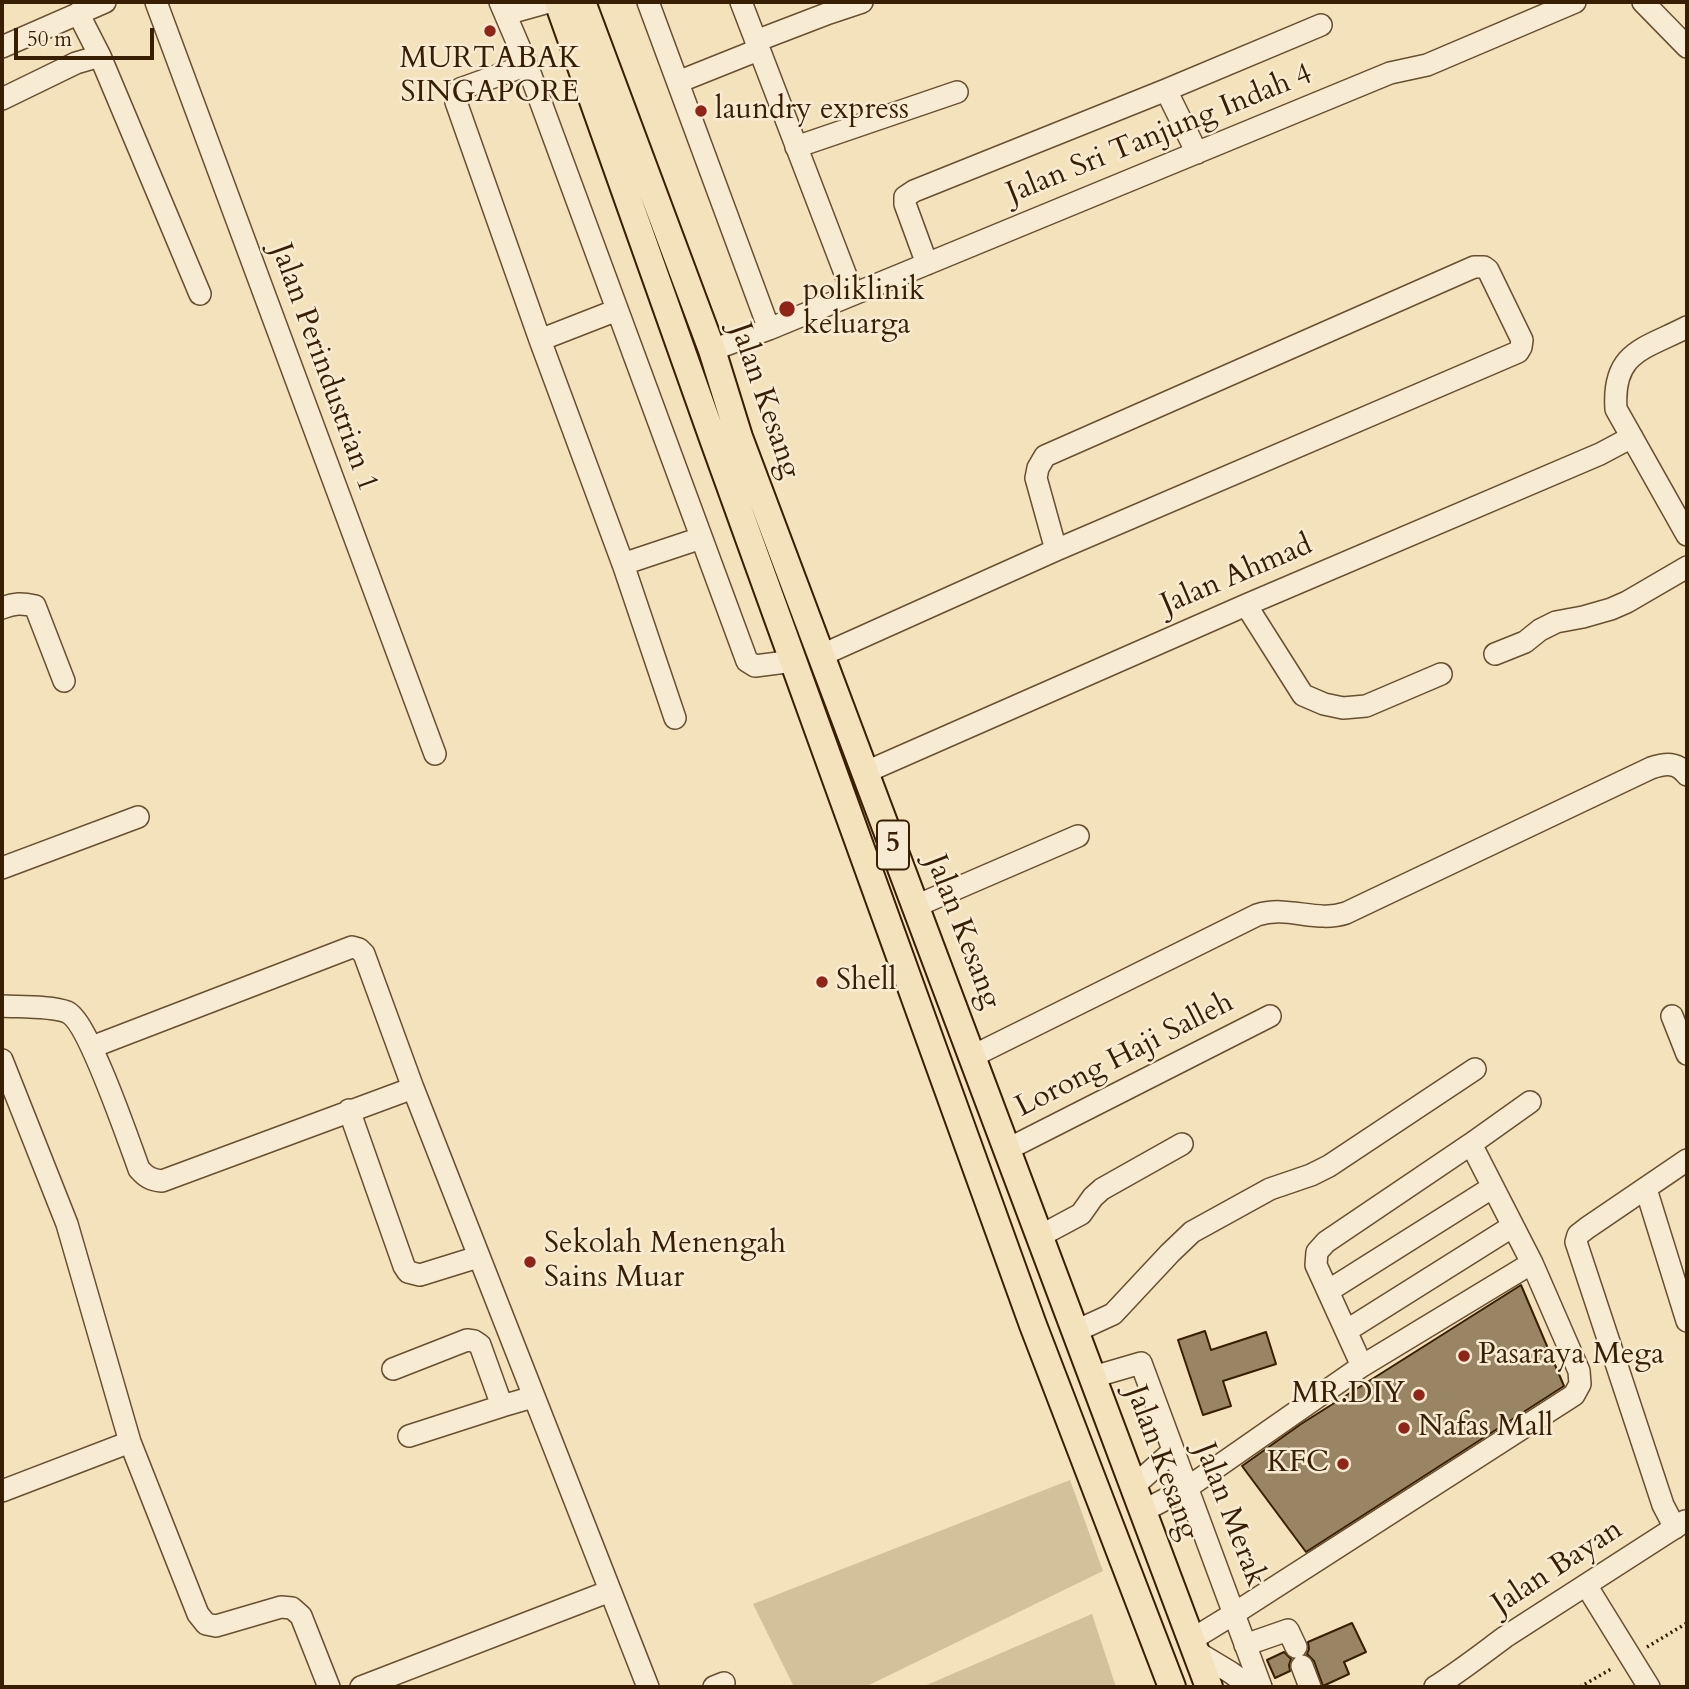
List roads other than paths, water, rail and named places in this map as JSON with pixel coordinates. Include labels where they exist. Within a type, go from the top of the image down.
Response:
[{"type":"main road","name":"Jalan Kesang","points":[[582,2],[712,350],[739,437],[1209,1687]]},
{"type":"main road","name":"Jalan Kesang","points":[[549,3],[782,663],[1172,1687]]},
{"type":"street","points":[[2,47],[104,2]]},
{"type":"street","name":"Jalan Perindustrian 1","points":[[156,2],[435,754]]},
{"type":"street","points":[[648,2],[769,329]]},
{"type":"street","points":[[741,2],[853,294]]},
{"type":"street","points":[[678,82],[757,46],[827,7],[862,2]]},
{"type":"street","name":"Jalan Sri Tanjung Indah 4","points":[[712,350],[769,329],[1390,73],[1427,65],[1575,2]]},
{"type":"street","points":[[1643,2],[1687,47]]},
{"type":"street","points":[[549,3],[507,9],[747,661],[755,666],[782,663]]},
{"type":"street","points":[[78,13],[100,56],[200,294]]},
{"type":"street","points":[[927,264],[905,204],[905,197],[914,191],[1321,25]]},
{"type":"street","points":[[2,99],[76,63],[100,56]]},
{"type":"street","points":[[527,65],[460,89],[456,102],[623,564],[675,718]]},
{"type":"street","points":[[1166,90],[1197,152]]},
{"type":"street","points":[[796,147],[957,92]]},
{"type":"street","points":[[822,655],[1056,550],[1518,352],[1522,341],[1488,270],[1474,267],[1045,456],[1036,478],[1056,550]]},
{"type":"street","points":[[540,340],[617,310]]},
{"type":"street","points":[[1687,327],[1634,353],[1624,363],[1615,394],[1616,409],[1632,437],[1681,508],[1687,535]]},
{"type":"street","name":"Jalan Ahmad","points":[[866,772],[1246,605],[1600,454],[1632,437]]},
{"type":"street","points":[[623,564],[701,538]]},
{"type":"street","points":[[1494,654],[1525,642],[1539,630],[1556,622],[1583,617],[1627,602],[1687,566]]},
{"type":"street","points":[[2,608],[23,603],[35,606],[64,681]]},
{"type":"street","points":[[1246,605],[1303,695],[1324,704],[1343,708],[1366,706],[1441,674]]},
{"type":"street","points":[[973,1056],[1258,915],[1270,911],[1284,911],[1323,917],[1337,916],[1651,768],[1678,765],[1687,775]]},
{"type":"street","points":[[2,868],[138,817]]},
{"type":"street","points":[[916,906],[1078,836]]},
{"type":"street","points":[[92,1047],[352,947],[364,954],[478,1257],[648,1687]]},
{"type":"street","points":[[2,1006],[56,1009],[74,1017],[92,1047],[139,1169],[153,1180],[162,1181],[413,1088]]},
{"type":"street","name":"Lorong Haji Salleh","points":[[1007,1149],[1270,1016]]},
{"type":"street","points":[[1672,1016],[1687,1054]]},
{"type":"street","points":[[2,1060],[67,1224],[130,1442],[198,1614],[206,1624],[216,1626],[281,1607],[292,1608],[301,1616],[329,1687]]},
{"type":"street","points":[[1076,1331],[1113,1314],[1192,1232],[1270,1189],[1329,1166],[1475,1069]]},
{"type":"street","points":[[1362,1366],[1316,1265],[1317,1252],[1325,1242],[1530,1102]]},
{"type":"street","points":[[349,1110],[408,1272],[420,1275],[478,1257]]},
{"type":"street","points":[[1040,1236],[1081,1214],[1102,1189],[1182,1144]]},
{"type":"street","points":[[1251,1687],[1193,1645],[1235,1614],[1574,1395],[1580,1384],[1579,1371],[1532,1263],[1471,1144]]},
{"type":"street","points":[[1681,1524],[1664,1505],[1576,1242],[1578,1235],[1687,1160]]},
{"type":"street","points":[[1328,1291],[1493,1187]]},
{"type":"street","points":[[1646,1189],[1687,1321]]},
{"type":"street","points":[[1346,1331],[1513,1226]]},
{"type":"street","points":[[1143,1511],[1187,1488],[1362,1366],[1532,1263]]},
{"type":"street","points":[[393,1369],[467,1340],[474,1341],[480,1345],[502,1406]]},
{"type":"street","name":"Jalan Merak","points":[[1093,1377],[1141,1363],[1261,1687]]},
{"type":"street","points":[[409,1436],[533,1397]]},
{"type":"street","points":[[2,1491],[130,1442]]},
{"type":"street","points":[[1134,1486],[1173,1451]]},
{"type":"street","name":"Jalan Bayan","points":[[1435,1687],[1466,1678],[1494,1645],[1681,1524]]},
{"type":"street","points":[[1586,1585],[1649,1687]]},
{"type":"street","points":[[361,1687],[610,1591]]},
{"type":"street","points":[[1245,1645],[1288,1630],[1310,1687]]},
{"type":"place","name":"MURTABAK SINGAPORE","points":[[490,31]]},
{"type":"place","name":"laundry express","points":[[701,111]]},
{"type":"place","name":"poliklinik keluarga","points":[[787,309]]},
{"type":"place","name":"Shell","points":[[822,982]]},
{"type":"place","name":"Sekolah Menengah Sains Muar","points":[[530,1262]]},
{"type":"place","name":"Pasaraya Mega","points":[[1464,1356]]},
{"type":"place","name":"MR.DIY","points":[[1419,1395]]},
{"type":"place","name":"Nafas Mall","points":[[1404,1428]]},
{"type":"place","name":"KFC","points":[[1343,1464]]}]
